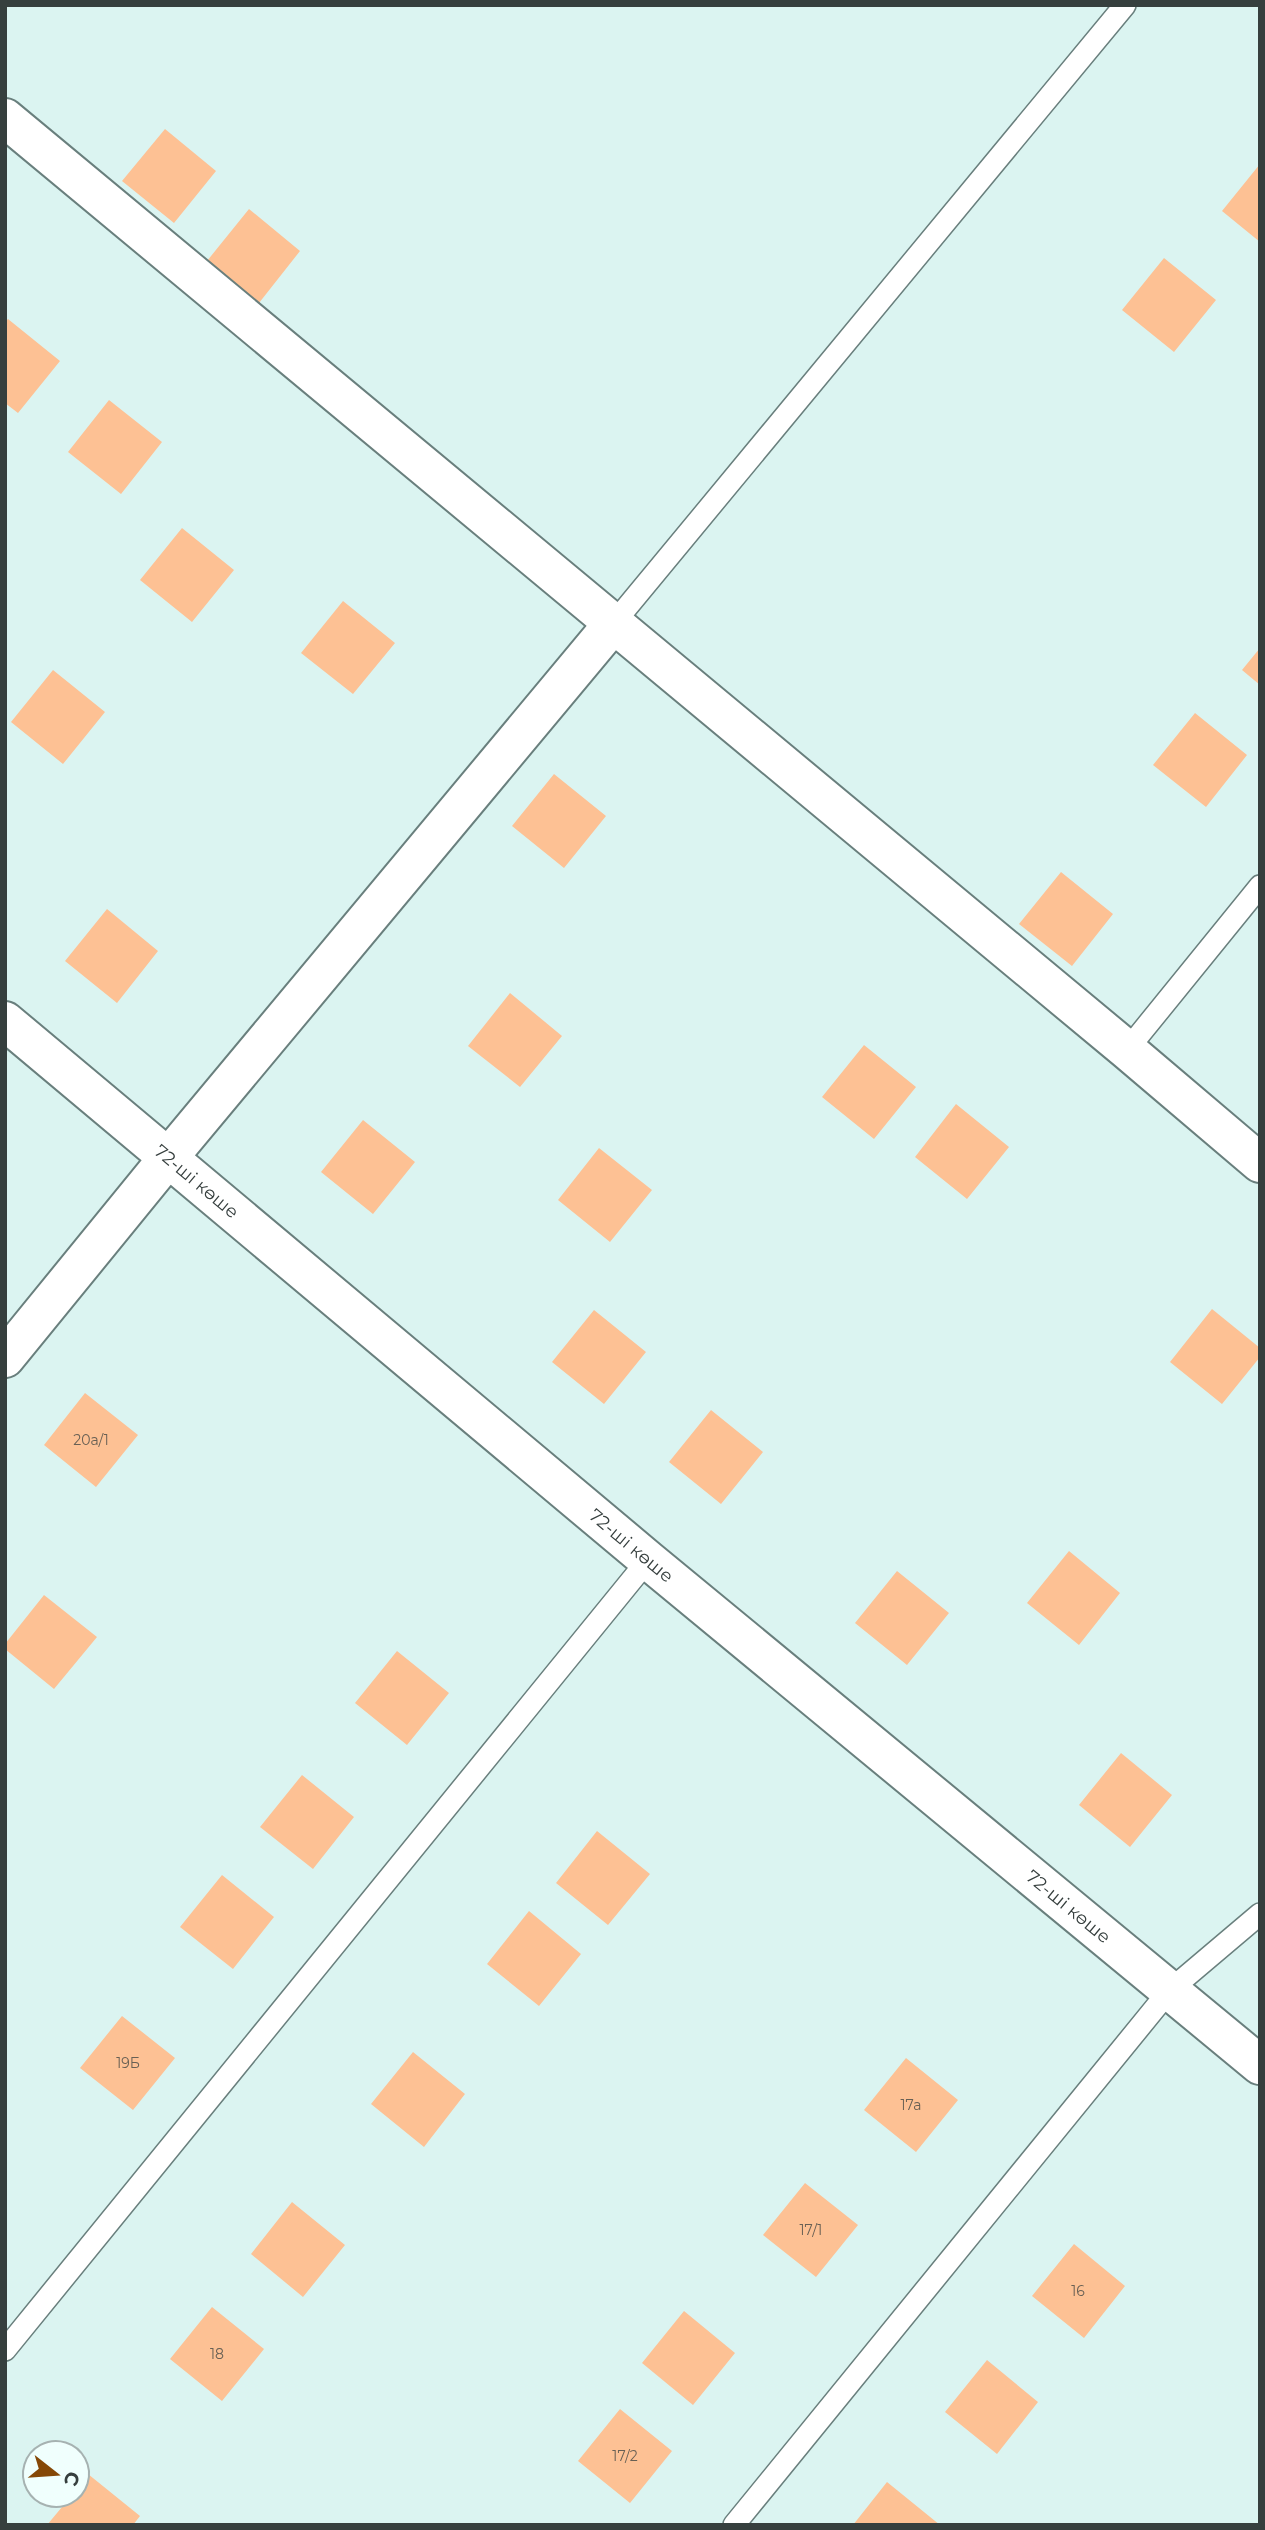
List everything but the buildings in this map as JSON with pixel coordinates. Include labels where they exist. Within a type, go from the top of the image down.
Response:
[{"type":"street","points":[[5,118],[1260,1163]]},
{"type":"street","points":[[5,1358],[613,624]]},
{"type":"street","name":"72-ші көше","points":[[5,1021],[648,1560],[1260,2066]]},
{"type":"lane","points":[[613,624],[1125,5]]},
{"type":"lane","points":[[1127,1050],[1260,886]]},
{"type":"lane","points":[[5,2350],[648,1560]]},
{"type":"lane","points":[[734,2525],[1169,1991],[1260,1914]]}]
